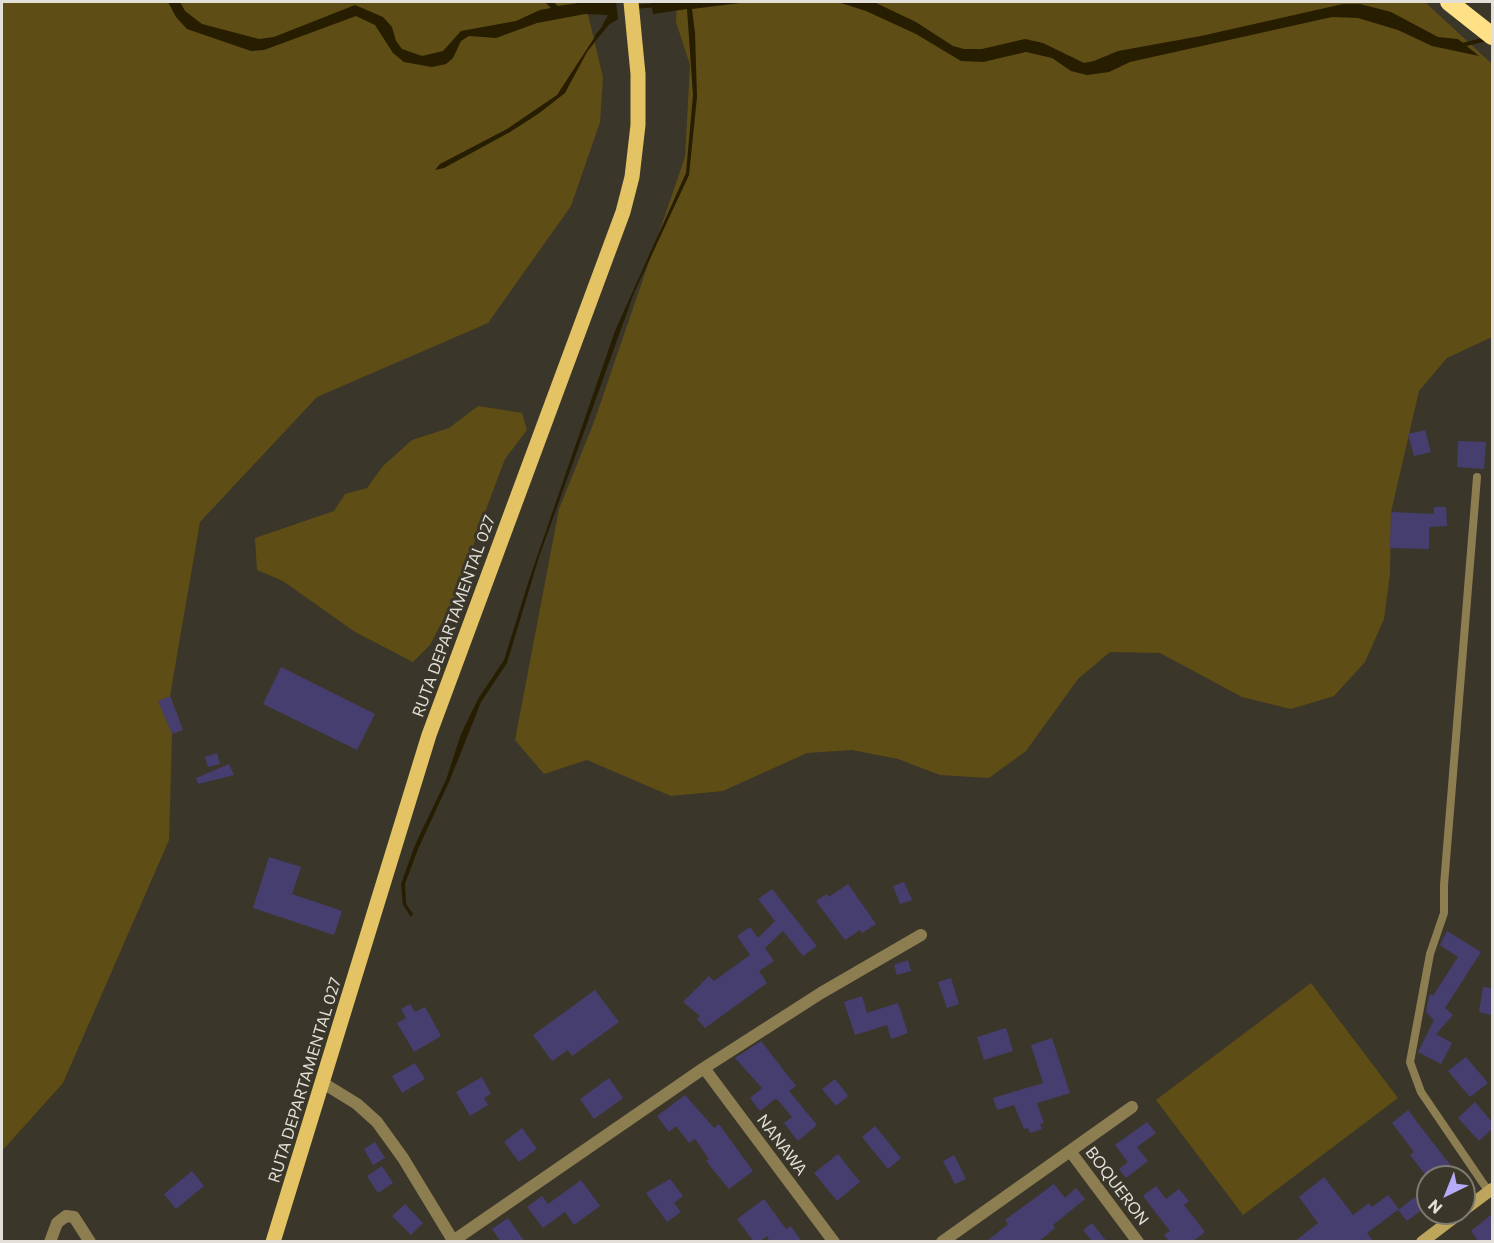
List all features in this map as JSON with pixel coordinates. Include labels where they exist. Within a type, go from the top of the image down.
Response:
[{"type":"highway","points":[[1449,2],[1492,36]]},
{"type":"main road","name":"RUTA DEPARTAMENTAL 027","points":[[273,1242],[324,1083],[429,735],[623,212],[632,177],[638,125],[632,2]]},
{"type":"street","points":[[324,1083],[357,1104],[377,1122],[403,1158],[453,1241],[704,1068],[829,988],[921,935]]},
{"type":"street","name":"NANAWA","points":[[704,1068],[834,1242]]},
{"type":"street","points":[[942,1242],[1132,1107]]},
{"type":"street","name":"BOQUERON","points":[[1070,1150],[1138,1242]]},
{"type":"street","points":[[1476,1202],[1491,1192]]},
{"type":"street","points":[[50,1242],[57,1223],[66,1216],[74,1217],[90,1242]]},
{"type":"street","points":[[1422,1242],[1444,1225]]},
{"type":"lane","points":[[1477,477],[1451,792],[1444,913],[1430,954],[1410,1062],[1421,1092],[1491,1192]]},
{"type":"shaded area","points":[[2,2],[585,2],[603,77],[600,122],[571,206],[488,323],[317,397],[200,522],[170,696],[179,720],[172,734],[169,840],[63,1083],[2,1151]]},
{"type":"shaded area","points":[[168,2],[180,2],[185,11],[202,24],[259,39],[274,37],[355,5],[383,17],[392,27],[396,41],[402,49],[422,56],[443,51],[461,31],[516,21],[540,10],[551,8],[545,2],[553,2],[558,6],[585,2],[616,2],[618,19],[605,27],[602,26],[608,15],[585,14],[537,23],[496,38],[469,36],[461,41],[453,58],[446,64],[432,67],[404,62],[393,53],[375,25],[356,16],[264,50],[251,51],[187,29],[176,17]]},
{"type":"shaded area","points":[[651,2],[748,2],[692,9],[697,97],[689,175],[634,293],[539,557],[507,663],[481,702],[449,782],[418,849],[405,884],[406,904],[413,914],[411,917],[403,905],[401,884],[415,845],[446,780],[461,734],[478,699],[504,660],[529,580],[615,331],[686,173],[693,95],[687,9],[653,14]]},
{"type":"shaded area","points":[[677,2],[1425,2],[1492,64],[1492,337],[1447,358],[1419,391],[1391,512],[1390,574],[1384,619],[1365,662],[1334,696],[1291,709],[1242,697],[1160,653],[1110,652],[1078,679],[1026,751],[989,778],[940,775],[898,759],[852,750],[807,753],[723,791],[671,796],[587,760],[544,774],[515,740],[559,509],[594,422],[685,157],[690,65],[676,22]]},
{"type":"shaded area","points":[[838,2],[874,2],[916,22],[953,46],[964,49],[982,49],[1025,39],[1043,43],[1084,63],[1118,51],[1201,36],[1343,4],[1360,4],[1391,12],[1438,37],[1458,39],[1479,56],[1432,46],[1398,30],[1358,18],[1332,17],[1130,62],[1109,72],[1087,75],[1071,71],[1052,58],[1026,52],[983,62],[961,61],[916,34],[866,11]]},
{"type":"shaded area","points":[[598,32],[601,34],[587,52],[565,93],[510,132],[444,168],[435,170],[440,164],[507,129],[557,95]]},
{"type":"shaded area","points":[[478,406],[522,413],[527,430],[505,459],[475,539],[469,570],[430,645],[413,662],[355,632],[283,581],[257,570],[255,538],[334,511],[345,494],[367,488],[383,466],[412,440],[449,428]]},
{"type":"shaded area","points":[[1311,983],[1398,1098],[1243,1215],[1156,1100]]},
{"type":"building","points":[[1425,430],[1431,452],[1414,456],[1408,434]]},
{"type":"building","points":[[1458,441],[1486,442],[1484,469],[1457,467]]},
{"type":"building","points":[[1434,507],[1446,507],[1447,526],[1429,527],[1429,549],[1390,548],[1391,512],[1434,514]]},
{"type":"building","points":[[281,667],[375,714],[357,750],[263,704]]},
{"type":"building","points":[[170,696],[183,730],[172,734],[158,701]]},
{"type":"building","points":[[217,753],[220,764],[208,767],[205,757]]},
{"type":"building","points":[[229,764],[234,775],[198,784],[196,778]]},
{"type":"building","points":[[269,857],[301,867],[292,894],[342,911],[334,935],[253,908]]},
{"type":"building","points":[[904,882],[912,900],[900,904],[893,886]]},
{"type":"building","points":[[848,884],[876,924],[862,933],[860,930],[845,940],[816,901],[827,894],[829,897]]},
{"type":"building","points":[[772,889],[817,946],[803,956],[783,931],[765,948],[774,961],[759,971],[767,983],[705,1028],[697,1019],[700,1016],[683,1002],[709,976],[714,981],[750,955],[737,936],[750,927],[758,938],[775,921],[758,899]]},
{"type":"building","points":[[1447,931],[1481,952],[1445,1008],[1453,1015],[1436,1034],[1452,1043],[1441,1064],[1418,1052],[1434,1020],[1426,1012],[1429,996],[1431,994],[1433,996],[1458,957],[1440,945]]},
{"type":"building","points":[[908,960],[911,971],[897,975],[894,965]]},
{"type":"building","points":[[951,978],[959,1004],[947,1008],[938,982]]},
{"type":"building","points":[[1483,987],[1492,988],[1492,1015],[1479,1012]]},
{"type":"building","points":[[595,990],[619,1022],[572,1056],[568,1050],[552,1061],[533,1035]]},
{"type":"building","points":[[862,996],[867,1013],[898,1003],[908,1033],[891,1039],[887,1025],[855,1035],[844,1002]]},
{"type":"building","points":[[410,1004],[415,1012],[425,1007],[441,1036],[414,1052],[397,1023],[406,1018],[401,1009]]},
{"type":"building","points":[[1006,1028],[1013,1051],[984,1060],[977,1037]]},
{"type":"building","points":[[1052,1038],[1070,1093],[1037,1103],[1044,1123],[1040,1124],[1042,1129],[1030,1133],[1028,1128],[1024,1129],[1014,1105],[997,1110],[993,1098],[1043,1083],[1031,1045]]},
{"type":"building","points":[[761,1041],[796,1086],[789,1091],[817,1125],[798,1141],[784,1123],[792,1117],[778,1100],[775,1099],[760,1111],[750,1098],[762,1088],[735,1058]]},
{"type":"building","points":[[1466,1057],[1488,1083],[1470,1097],[1448,1071]]},
{"type":"building","points":[[415,1063],[425,1079],[402,1093],[392,1076]]},
{"type":"building","points":[[482,1077],[491,1094],[484,1098],[488,1105],[470,1116],[456,1092]]},
{"type":"building","points":[[609,1078],[623,1098],[594,1119],[580,1099]]},
{"type":"building","points":[[835,1079],[848,1096],[836,1106],[822,1089]]},
{"type":"building","points":[[685,1095],[714,1128],[719,1124],[753,1171],[729,1189],[706,1161],[709,1159],[695,1139],[689,1143],[676,1126],[669,1132],[657,1116]]},
{"type":"building","points":[[1475,1102],[1492,1122],[1492,1129],[1479,1141],[1458,1118]]},
{"type":"building","points":[[1408,1110],[1451,1165],[1418,1165],[1410,1155],[1414,1152],[1392,1123]]},
{"type":"building","points":[[1147,1122],[1156,1133],[1137,1147],[1148,1161],[1126,1178],[1119,1169],[1128,1162],[1115,1145]]},
{"type":"building","points":[[875,1126],[901,1158],[888,1169],[862,1137]]},
{"type":"building","points":[[522,1128],[537,1149],[519,1162],[504,1142]]},
{"type":"building","points":[[375,1142],[385,1158],[373,1165],[364,1149]]},
{"type":"building","points":[[838,1154],[860,1182],[837,1201],[814,1173]]},
{"type":"building","points":[[954,1155],[966,1179],[955,1184],[943,1161]]},
{"type":"building","points":[[382,1166],[393,1183],[378,1193],[367,1176]]},
{"type":"building","points":[[192,1171],[204,1186],[176,1209],[164,1194]]},
{"type":"building","points":[[1324,1177],[1353,1215],[1369,1203],[1372,1207],[1388,1195],[1399,1209],[1367,1233],[1374,1242],[1294,1242],[1318,1223],[1299,1197]]},
{"type":"building","points":[[670,1179],[683,1196],[674,1203],[681,1212],[667,1222],[646,1193]]},
{"type":"building","points":[[581,1180],[600,1206],[574,1225],[565,1212],[543,1228],[527,1207],[542,1196],[548,1204]]},
{"type":"building","points":[[1054,1184],[1065,1198],[1076,1188],[1085,1199],[1053,1225],[1055,1228],[1038,1242],[986,1242],[1008,1224],[1005,1220]]},
{"type":"building","points":[[1156,1186],[1166,1199],[1179,1189],[1189,1201],[1184,1205],[1205,1232],[1192,1242],[1170,1242],[1164,1235],[1170,1231],[1143,1196]]},
{"type":"building","points":[[1415,1197],[1416,1214],[1407,1221],[1398,1210]]},
{"type":"building","points":[[764,1199],[786,1229],[791,1226],[802,1242],[770,1242],[767,1236],[759,1242],[754,1242],[737,1219]]},
{"type":"building","points":[[405,1204],[423,1223],[411,1235],[392,1216]]},
{"type":"building","points":[[1492,1214],[1492,1242],[1479,1242],[1471,1231]]},
{"type":"building","points":[[508,1218],[525,1242],[501,1242],[492,1229]]},
{"type":"building","points":[[1092,1223],[1107,1242],[1093,1242],[1083,1230]]},
{"type":"waterway","points":[[634,7],[657,5]]},
{"type":"waterway","points":[[597,36],[607,24]]},
{"type":"waterway","points":[[1462,45],[1487,39]]}]
